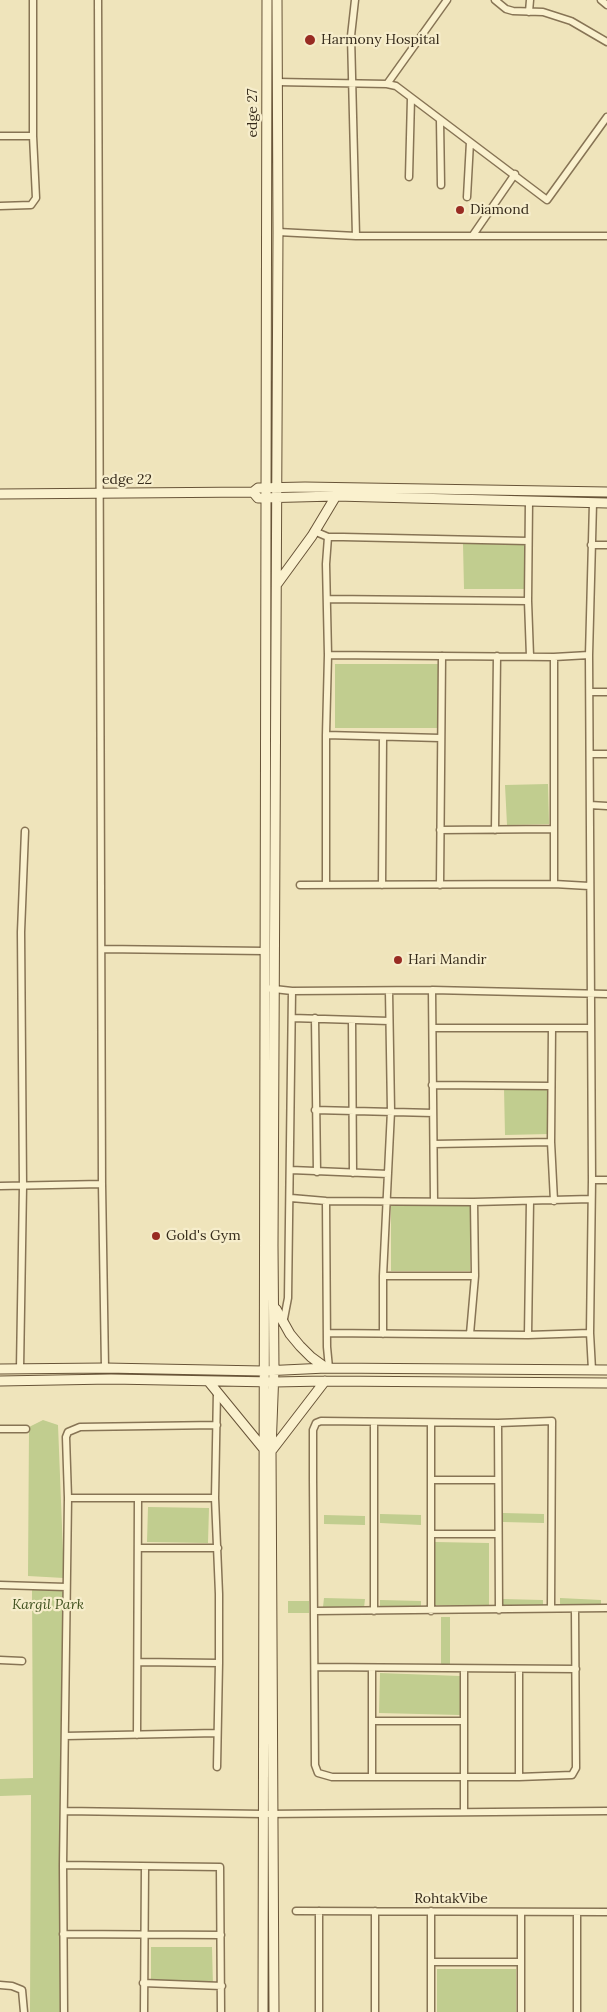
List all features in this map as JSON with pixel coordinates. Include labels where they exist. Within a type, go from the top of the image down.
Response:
[{"type":"main road","name":"edge 27","points":[[267,0],[266,1246],[263,1371],[267,1449]]},
{"type":"main road","points":[[263,2012],[267,1449],[274,1382],[278,232],[277,0]]},
{"type":"main road","points":[[266,79],[277,82]]},
{"type":"main road","points":[[266,108],[277,107]]},
{"type":"main road","points":[[607,492],[277,492],[267,498],[258,498],[253,492],[258,488],[266,487],[277,492],[336,496],[607,503]]},
{"type":"main road","name":"edge 22","points":[[0,494],[253,492]]},
{"type":"main road","points":[[277,584],[336,496]]},
{"type":"main road","points":[[274,1304],[283,1324],[305,1352],[328,1368]]},
{"type":"main road","points":[[0,1369],[105,1368],[263,1371],[328,1368],[607,1370]]},
{"type":"main road","points":[[0,1381],[111,1379],[209,1382],[607,1383]]},
{"type":"main road","points":[[267,1449],[325,1381]]},
{"type":"main road","points":[[209,1382],[267,1449],[274,1813],[274,2012]]},
{"type":"street","points":[[0,206],[24,206],[34,202],[36,191],[33,136],[32,0]]},
{"type":"street","points":[[98,0],[102,1184],[105,1368]]},
{"type":"street","points":[[355,0],[351,36],[356,236]]},
{"type":"street","points":[[387,84],[447,0]]},
{"type":"street","points":[[495,0],[513,11],[548,14],[571,21],[607,42]]},
{"type":"street","points":[[529,12],[530,0]]},
{"type":"street","points":[[601,0],[607,5]]},
{"type":"street","points":[[277,82],[387,84],[396,86],[547,200],[607,117]]},
{"type":"street","points":[[409,178],[410,98]]},
{"type":"street","points":[[440,120],[441,185]]},
{"type":"street","points":[[0,136],[33,136]]},
{"type":"street","points":[[467,197],[470,142]]},
{"type":"street","points":[[473,235],[515,174]]},
{"type":"street","points":[[278,232],[356,236],[607,236]]},
{"type":"street","points":[[529,501],[528,600],[530,656]]},
{"type":"street","points":[[592,1370],[590,1334],[592,1180],[591,920],[589,886],[591,692],[589,655],[593,503]]},
{"type":"street","points":[[314,531],[328,537],[528,541]]},
{"type":"street","points":[[326,885],[328,655],[326,564],[328,537]]},
{"type":"street","points":[[591,545],[607,545]]},
{"type":"street","points":[[327,599],[528,600]]},
{"type":"street","points":[[328,655],[554,657],[589,655]]},
{"type":"street","points":[[440,885],[442,656]]},
{"type":"street","points":[[496,656],[496,830]]},
{"type":"street","points":[[554,657],[554,884]]},
{"type":"street","points":[[591,692],[607,692]]},
{"type":"street","points":[[326,735],[440,738]]},
{"type":"street","points":[[382,885],[383,737]]},
{"type":"street","points":[[590,754],[607,754]]},
{"type":"street","points":[[590,805],[607,806]]},
{"type":"street","points":[[440,830],[554,829]]},
{"type":"street","points":[[20,1369],[23,1186],[21,932],[25,831]]},
{"type":"street","points":[[300,885],[554,884],[589,886]]},
{"type":"street","points":[[102,949],[266,951]]},
{"type":"street","points":[[265,988],[292,990],[432,990],[607,994]]},
{"type":"street","points":[[283,1324],[288,1298],[291,1198],[292,990]]},
{"type":"street","points":[[432,990],[434,1201]]},
{"type":"street","points":[[383,1334],[383,1276],[391,1111],[390,991]]},
{"type":"street","points":[[292,1018],[389,1021]]},
{"type":"street","points":[[315,1018],[317,1172]]},
{"type":"street","points":[[352,1020],[353,1173]]},
{"type":"street","points":[[432,1028],[591,1028]]},
{"type":"street","points":[[552,1028],[550,1086],[554,1201]]},
{"type":"street","points":[[432,1085],[550,1086]]},
{"type":"street","points":[[315,1110],[352,1109],[433,1113]]},
{"type":"street","points":[[434,1144],[551,1142]]},
{"type":"street","points":[[291,1170],[388,1174]]},
{"type":"street","points":[[592,1180],[607,1180]]},
{"type":"street","points":[[0,1186],[102,1184]]},
{"type":"street","points":[[291,1198],[474,1202],[591,1199]]},
{"type":"street","points":[[326,1200],[326,1333],[328,1368]]},
{"type":"street","points":[[528,1335],[530,1201]]},
{"type":"street","points":[[470,1334],[474,1276],[474,1202]]},
{"type":"street","points":[[383,1276],[474,1276]]},
{"type":"street","points":[[326,1333],[590,1334]]},
{"type":"street","points":[[217,1391],[215,1498],[218,1548],[219,1663],[217,1767]]},
{"type":"street","points":[[551,1608],[552,1421],[498,1423],[321,1421],[314,1426],[316,1770],[322,1775],[332,1777],[568,1776],[576,1768],[575,1609]]},
{"type":"street","points":[[374,1422],[374,1611]]},
{"type":"street","points":[[431,1423],[431,1611]]},
{"type":"street","points":[[498,1423],[499,1610]]},
{"type":"street","points":[[64,2012],[63,1865],[68,1498],[66,1437],[68,1432],[80,1427],[217,1425]]},
{"type":"street","points":[[0,1429],[26,1429]]},
{"type":"street","points":[[431,1480],[498,1480]]},
{"type":"street","points":[[68,1498],[215,1498]]},
{"type":"street","points":[[138,1498],[138,1735]]},
{"type":"street","points":[[431,1534],[498,1534]]},
{"type":"street","points":[[138,1548],[218,1548]]},
{"type":"street","points":[[0,1585],[66,1587]]},
{"type":"street","points":[[315,1612],[607,1608]]},
{"type":"street","points":[[0,1660],[22,1661]]},
{"type":"street","points":[[139,1662],[219,1663]]},
{"type":"street","points":[[315,1667],[576,1669]]},
{"type":"street","points":[[372,1668],[372,1776]]},
{"type":"street","points":[[464,1669],[464,1812]]},
{"type":"street","points":[[519,1669],[519,1777]]},
{"type":"street","points":[[372,1721],[464,1721]]},
{"type":"street","points":[[65,1736],[217,1733]]},
{"type":"street","points":[[65,1811],[264,1814],[607,1811]]},
{"type":"street","points":[[63,1865],[220,1867],[222,2012]]},
{"type":"street","points":[[144,2012],[143,1935],[145,1867]]},
{"type":"street","name":"RohtakVibe","points":[[296,1911],[607,1912]]},
{"type":"street","points":[[318,2012],[319,1911]]},
{"type":"street","points":[[375,1911],[375,2012]]},
{"type":"street","points":[[431,1912],[431,2012]]},
{"type":"street","points":[[521,1912],[521,2012]]},
{"type":"street","points":[[577,1912],[577,2012]]},
{"type":"street","points":[[63,1934],[221,1935]]},
{"type":"street","points":[[431,1962],[521,1962]]},
{"type":"street","points":[[143,1983],[222,1986]]},
{"type":"street","points":[[0,1985],[12,1986],[22,1990],[24,2012]]},
{"type":"green space","points":[[463,544],[525,544],[525,589],[464,589]]},
{"type":"green space","points":[[335,664],[438,664],[438,728],[335,728]]},
{"type":"green space","points":[[548,784],[549,824],[507,825],[505,785]]},
{"type":"green space","points":[[549,1087],[550,1134],[505,1135],[504,1088]]},
{"type":"green space","points":[[391,1206],[470,1206],[470,1271],[391,1271]]},
{"type":"green space","points":[[43,1420],[58,1425],[64,1578],[28,1576],[29,1427]]},
{"type":"green space","points":[[148,1507],[209,1508],[208,1543],[147,1542]]},
{"type":"green space","points":[[503,1513],[544,1514],[544,1523],[503,1522]]},
{"type":"green space","points":[[380,1514],[421,1515],[421,1525],[380,1523]]},
{"type":"green space","points":[[324,1515],[365,1516],[365,1525],[324,1524]]},
{"type":"green space","points":[[435,1542],[489,1543],[489,1606],[435,1605]]},
{"type":"green space","name":"Kargil Park","points":[[32,1588],[65,1588],[60,2012],[30,2012],[31,1795],[0,1796],[0,1779],[33,1778]]},
{"type":"green space","points":[[324,1598],[365,1599],[364,1608],[323,1607]]},
{"type":"green space","points":[[560,1598],[601,1600],[601,1609],[560,1608]]},
{"type":"green space","points":[[502,1599],[543,1600],[543,1609],[502,1608]]},
{"type":"green space","points":[[380,1600],[421,1601],[421,1610],[380,1609]]},
{"type":"green space","points":[[288,1601],[309,1601],[309,1613],[288,1613]]},
{"type":"green space","points":[[441,1617],[450,1617],[450,1665],[441,1665]]},
{"type":"green space","points":[[380,1673],[460,1676],[460,1715],[379,1713]]},
{"type":"green space","points":[[151,1947],[212,1947],[213,1987],[151,1987]]},
{"type":"green space","points":[[437,1969],[516,1969],[516,2012],[437,2012]]},
{"type":"place","name":"Harmony Hospital","points":[[310,40]]},
{"type":"place","name":"Diamond","points":[[460,210]]},
{"type":"place","name":"Hari Mandir","points":[[398,960]]},
{"type":"place","name":"Gold's Gym","points":[[156,1236]]}]
